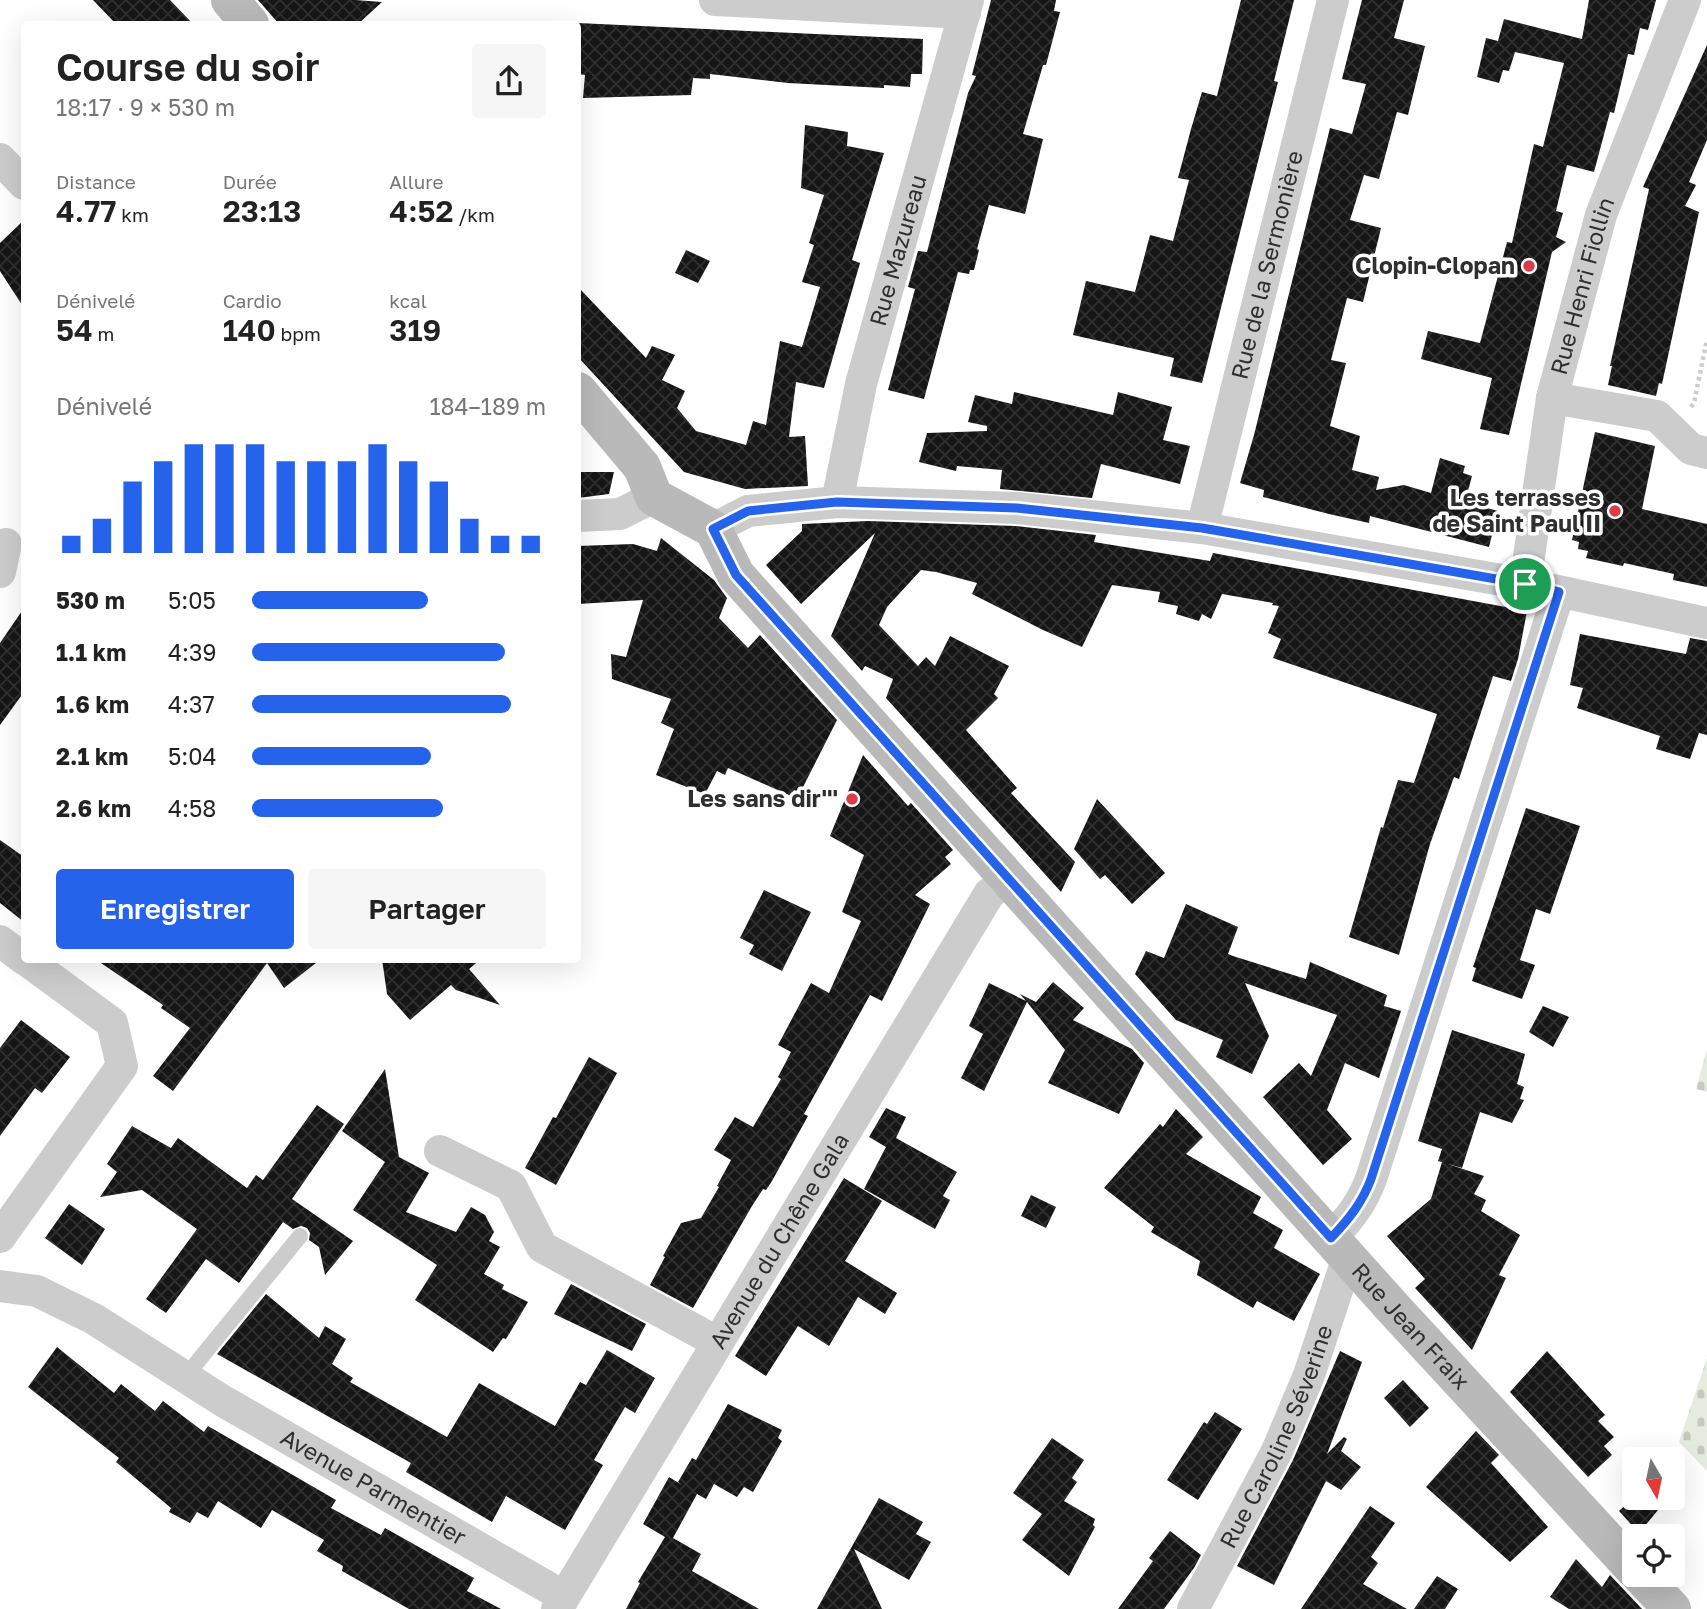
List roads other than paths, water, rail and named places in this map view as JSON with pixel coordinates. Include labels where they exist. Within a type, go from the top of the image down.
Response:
[{"type":"street","points":[[230,0],[248,21]]},
{"type":"street","points":[[715,0],[966,7]]},
{"type":"street","name":"Rue de la Sermonière","points":[[1202,528],[1333,0]]},
{"type":"street","name":"Rue Henri Fiollin","points":[[1525,584],[1552,398],[1601,215],[1685,0]]},
{"type":"street","name":"Rue Mazureau","points":[[837,502],[861,383],[966,7]]},
{"type":"street","points":[[0,159],[21,181]]},
{"type":"street","points":[[581,395],[642,467],[654,497],[713,529],[748,511],[837,502],[1017,508],[1202,528],[1525,584],[1707,623]]},
{"type":"street","points":[[1552,398],[1657,416],[1691,449],[1707,453]]},
{"type":"street","points":[[581,516],[620,514],[654,497]]},
{"type":"street","name":"Rue Jean Fraix","points":[[713,529],[736,575],[1340,1247],[1622,1556]]},
{"type":"street","name":"Rue Caroline Séverine","points":[[1193,1609],[1277,1451],[1310,1375],[1340,1247],[1349,1219],[1363,1200],[1371,1179],[1559,592]]},
{"type":"street","name":"Avenue du Chêne Gala","points":[[560,1603],[989,894],[1009,877]]},
{"type":"street","points":[[0,941],[21,956]]},
{"type":"street","points":[[0,1237],[122,1066],[112,1023],[30,963]]},
{"type":"street","points":[[440,1151],[511,1186],[542,1247],[717,1342]]},
{"type":"street","name":"Avenue Parmentier","points":[[0,1286],[37,1291],[94,1319],[235,1408],[560,1603]]},
{"type":"street","points":[[1651,1587],[1672,1609]]},
{"type":"lane","points":[[185,1377],[300,1236]]},
{"type":"place","name":"Clopin-Clopan","points":[[1529,266]]},
{"type":"place","name":"Les terrasses de Saint Paul II","points":[[1615,511]]},
{"type":"place","name":"Les sans dir'''","points":[[852,799]]}]
